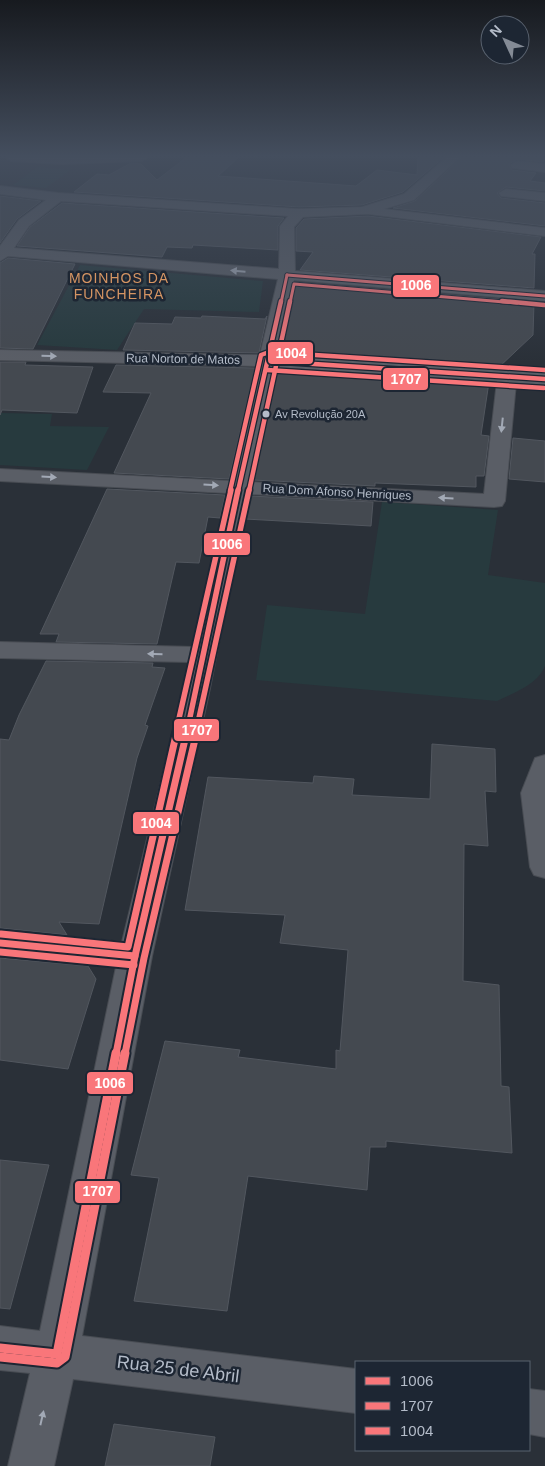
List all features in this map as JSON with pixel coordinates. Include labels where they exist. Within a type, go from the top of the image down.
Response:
[{"type":"street","points":[[1,253],[22,225]]},
{"type":"street","points":[[32,1466],[57,1354],[135,956],[204,655],[239,487],[287,276],[288,225]]},
{"type":"street","points":[[488,225],[545,232]]},
{"type":"street","points":[[1,253],[545,296]]},
{"type":"street","name":"Rua Norton de Matos","points":[[0,355],[268,361],[545,379]]},
{"type":"street","name":"Rua Dom Afonso Henriques","points":[[0,475],[494,501],[507,376]]},
{"type":"street","points":[[0,650],[204,655]]},
{"type":"street","points":[[544,774],[536,793],[545,867]]},
{"type":"street","points":[[0,943],[135,956]]},
{"type":"street","name":"Rua 25 de Abril","points":[[0,1348],[355,1391]]},
{"type":"street","points":[[530,1412],[545,1414]]},
{"type":"green space","points":[[80,265],[263,281],[259,312],[144,309],[117,350],[37,345]]},
{"type":"green space","points":[[0,413],[52,414],[50,426],[109,427],[87,470],[0,465]]},
{"type":"green space","points":[[382,502],[498,510],[488,575],[545,583],[545,666],[537,678],[518,691],[497,701],[256,680],[267,605],[365,614]]},
{"type":"building","points":[[0,225],[12,225],[0,243]]},
{"type":"building","points":[[32,225],[278,225],[278,250],[193,245],[192,248],[167,247],[162,257],[17,246]]},
{"type":"building","points":[[298,225],[446,225],[541,237],[532,254],[535,254],[534,288],[300,270],[313,252],[296,251],[296,228]]},
{"type":"building","points":[[8,258],[75,264],[33,349],[0,348],[0,263]]},
{"type":"building","points":[[295,282],[534,302],[533,335],[498,368],[279,354]]},
{"type":"building","points":[[202,316],[265,319],[267,316],[259,353],[123,350],[135,323],[172,324],[175,317],[201,318]]},
{"type":"building","points":[[0,362],[26,362],[25,365],[93,367],[77,413],[2,410],[0,415]]},
{"type":"building","points":[[116,365],[255,368],[229,479],[114,473],[151,393],[103,392]]},
{"type":"building","points":[[276,369],[489,382],[481,435],[489,436],[484,476],[476,476],[476,487],[375,483],[375,486],[253,480]]},
{"type":"building","points":[[513,438],[545,441],[545,482],[509,479]]},
{"type":"building","points":[[107,489],[225,495],[220,518],[208,517],[199,563],[176,562],[157,644],[56,642],[59,634],[40,634]]},
{"type":"building","points":[[250,496],[373,502],[371,526],[245,519]]},
{"type":"building","points":[[46,661],[153,663],[152,667],[165,668],[145,725],[148,726],[137,758],[99,924],[59,922],[67,935],[0,928],[0,739],[9,740],[19,715]]},
{"type":"building","points":[[432,744],[495,749],[496,792],[485,791],[488,846],[464,844],[463,981],[499,985],[501,1086],[509,1087],[512,1153],[386,1141],[386,1147],[370,1147],[367,1190],[248,1176],[227,1311],[134,1301],[159,1178],[131,1175],[165,1041],[240,1050],[238,1057],[336,1069],[336,1050],[340,1051],[348,950],[280,943],[285,915],[185,910],[208,777],[313,783],[314,776],[354,779],[352,795],[430,799]]},
{"type":"building","points":[[0,958],[88,966],[96,979],[68,1069],[0,1060]]},
{"type":"building","points":[[0,1160],[49,1165],[10,1309],[0,1308]]},
{"type":"building","points":[[114,1424],[215,1437],[210,1466],[105,1466]]},
{"type":"transit line","name":"1006","points":[[287,275],[545,296]]},
{"type":"transit line","name":"1006","points":[[57,1354],[135,956],[197,688],[239,487],[287,275]]},
{"type":"transit line","name":"1707","points":[[0,1357],[57,1363],[65,1357],[144,958],[206,690],[294,284],[544,305]]},
{"type":"transit line","name":"1004","points":[[1,934],[128,947],[261,355],[269,352],[545,370]]},
{"type":"transit line","name":"1006","points":[[268,361],[545,379]]},
{"type":"transit line","name":"1707","points":[[267,370],[544,388]]},
{"type":"transit line","name":"1006","points":[[0,943],[135,956]]},
{"type":"transit line","name":"1707","points":[[0,952],[134,965]]},
{"type":"transit line","name":"1006","points":[[0,1348],[57,1354]]},
{"type":"place","name":"Av Revolução 20A","points":[[266,414]]},
{"type":"district","name":"MOINHOS DA FUNCHEIRA","points":[[119,286]]}]
